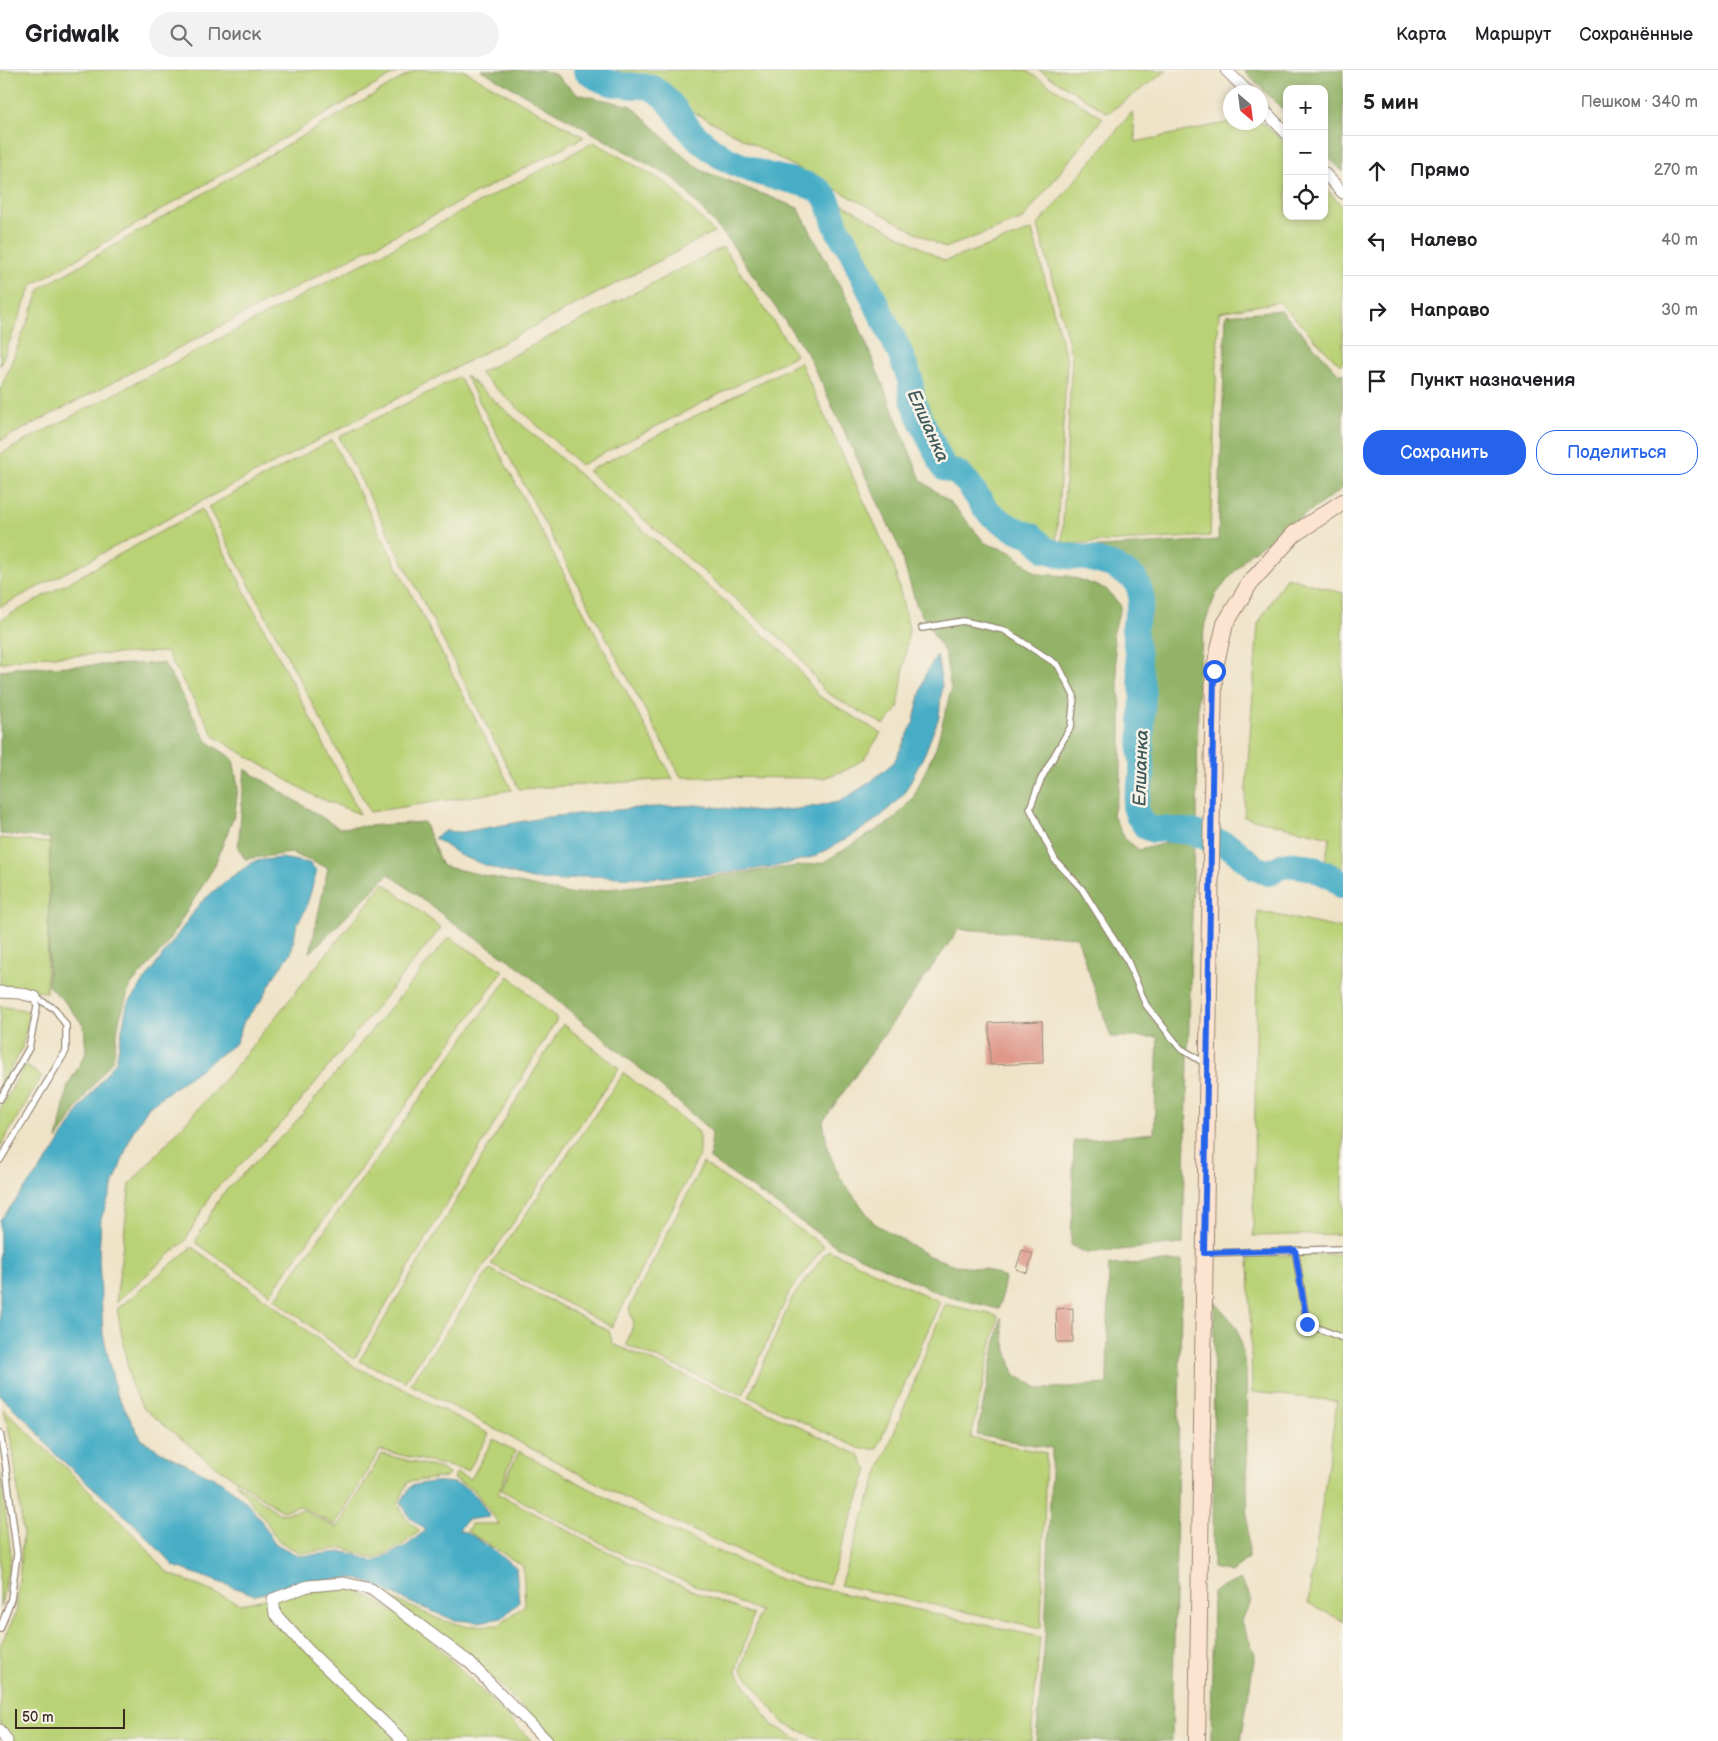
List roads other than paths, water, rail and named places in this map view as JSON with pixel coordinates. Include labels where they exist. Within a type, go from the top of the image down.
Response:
[{"type":"main road","points":[[1197,1741],[1214,671],[1225,624],[1250,582],[1294,534],[1343,502]]},
{"type":"street","points":[[1226,70],[1241,85]]},
{"type":"street","points":[[1268,114],[1283,130]]},
{"type":"street","points":[[1326,175],[1343,193]]},
{"type":"street","points":[[0,992],[20,993],[35,997]]},
{"type":"street","points":[[403,1741],[308,1650],[275,1614],[273,1599],[308,1586],[344,1583],[370,1589],[469,1662],[546,1741]]},
{"type":"street","points":[[0,1730],[7,1741]]},
{"type":"lane","points":[[922,628],[963,621],[1004,630],[1058,665],[1074,696],[1071,726],[1041,779],[1030,808],[1055,860],[1082,889],[1128,962],[1146,1005],[1180,1048],[1208,1065]]},
{"type":"lane","points":[[0,1099],[29,1048],[37,1007],[35,997]]},
{"type":"lane","points":[[0,1160],[66,1051],[66,1025],[55,1009],[35,997]]},
{"type":"lane","points":[[1204,1253],[1343,1249]]},
{"type":"lane","points":[[1295,1250],[1307,1324],[1343,1338]]},
{"type":"lane","points":[[0,1433],[6,1461],[16,1554],[11,1599],[0,1629]]},
{"type":"water","points":[[937,655],[942,685],[939,717],[925,753],[904,794],[879,818],[816,856],[778,866],[725,873],[650,878],[585,876],[562,881],[532,879],[498,870],[461,856],[434,838],[445,831],[463,832],[547,817],[637,808],[696,805],[760,812],[798,809],[839,802],[869,783],[894,762],[913,724],[925,675]]},
{"type":"water","points":[[281,858],[309,863],[317,871],[305,911],[297,924],[291,953],[275,975],[263,998],[244,1021],[236,1043],[149,1106],[132,1133],[101,1219],[99,1256],[103,1333],[116,1393],[142,1440],[163,1453],[222,1482],[248,1503],[274,1543],[299,1556],[342,1552],[354,1554],[374,1562],[406,1546],[426,1530],[409,1517],[401,1502],[411,1486],[446,1482],[462,1486],[477,1497],[490,1517],[466,1520],[459,1530],[473,1536],[516,1567],[519,1602],[502,1618],[479,1622],[454,1620],[409,1602],[373,1584],[354,1578],[318,1581],[255,1595],[174,1566],[133,1523],[55,1454],[30,1423],[0,1396],[0,1220],[52,1154],[81,1107],[116,1061],[127,1005],[201,902],[228,879],[255,861]]},
{"type":"waterway","name":"Елшанка","points":[[586,70],[597,78],[609,82],[622,85],[645,86],[654,89],[669,102],[698,138],[727,159],[754,171],[806,184],[820,191],[827,199],[838,230],[854,256],[900,353],[910,379],[912,397],[918,414],[944,468],[957,473],[968,483],[987,511],[1010,527],[1032,536],[1046,550],[1112,565],[1134,578],[1142,599],[1134,629],[1143,694],[1142,776],[1135,806],[1138,815],[1146,827],[1154,830],[1192,832],[1231,847],[1256,868],[1268,873],[1282,866],[1297,865],[1323,873],[1343,886]]}]
